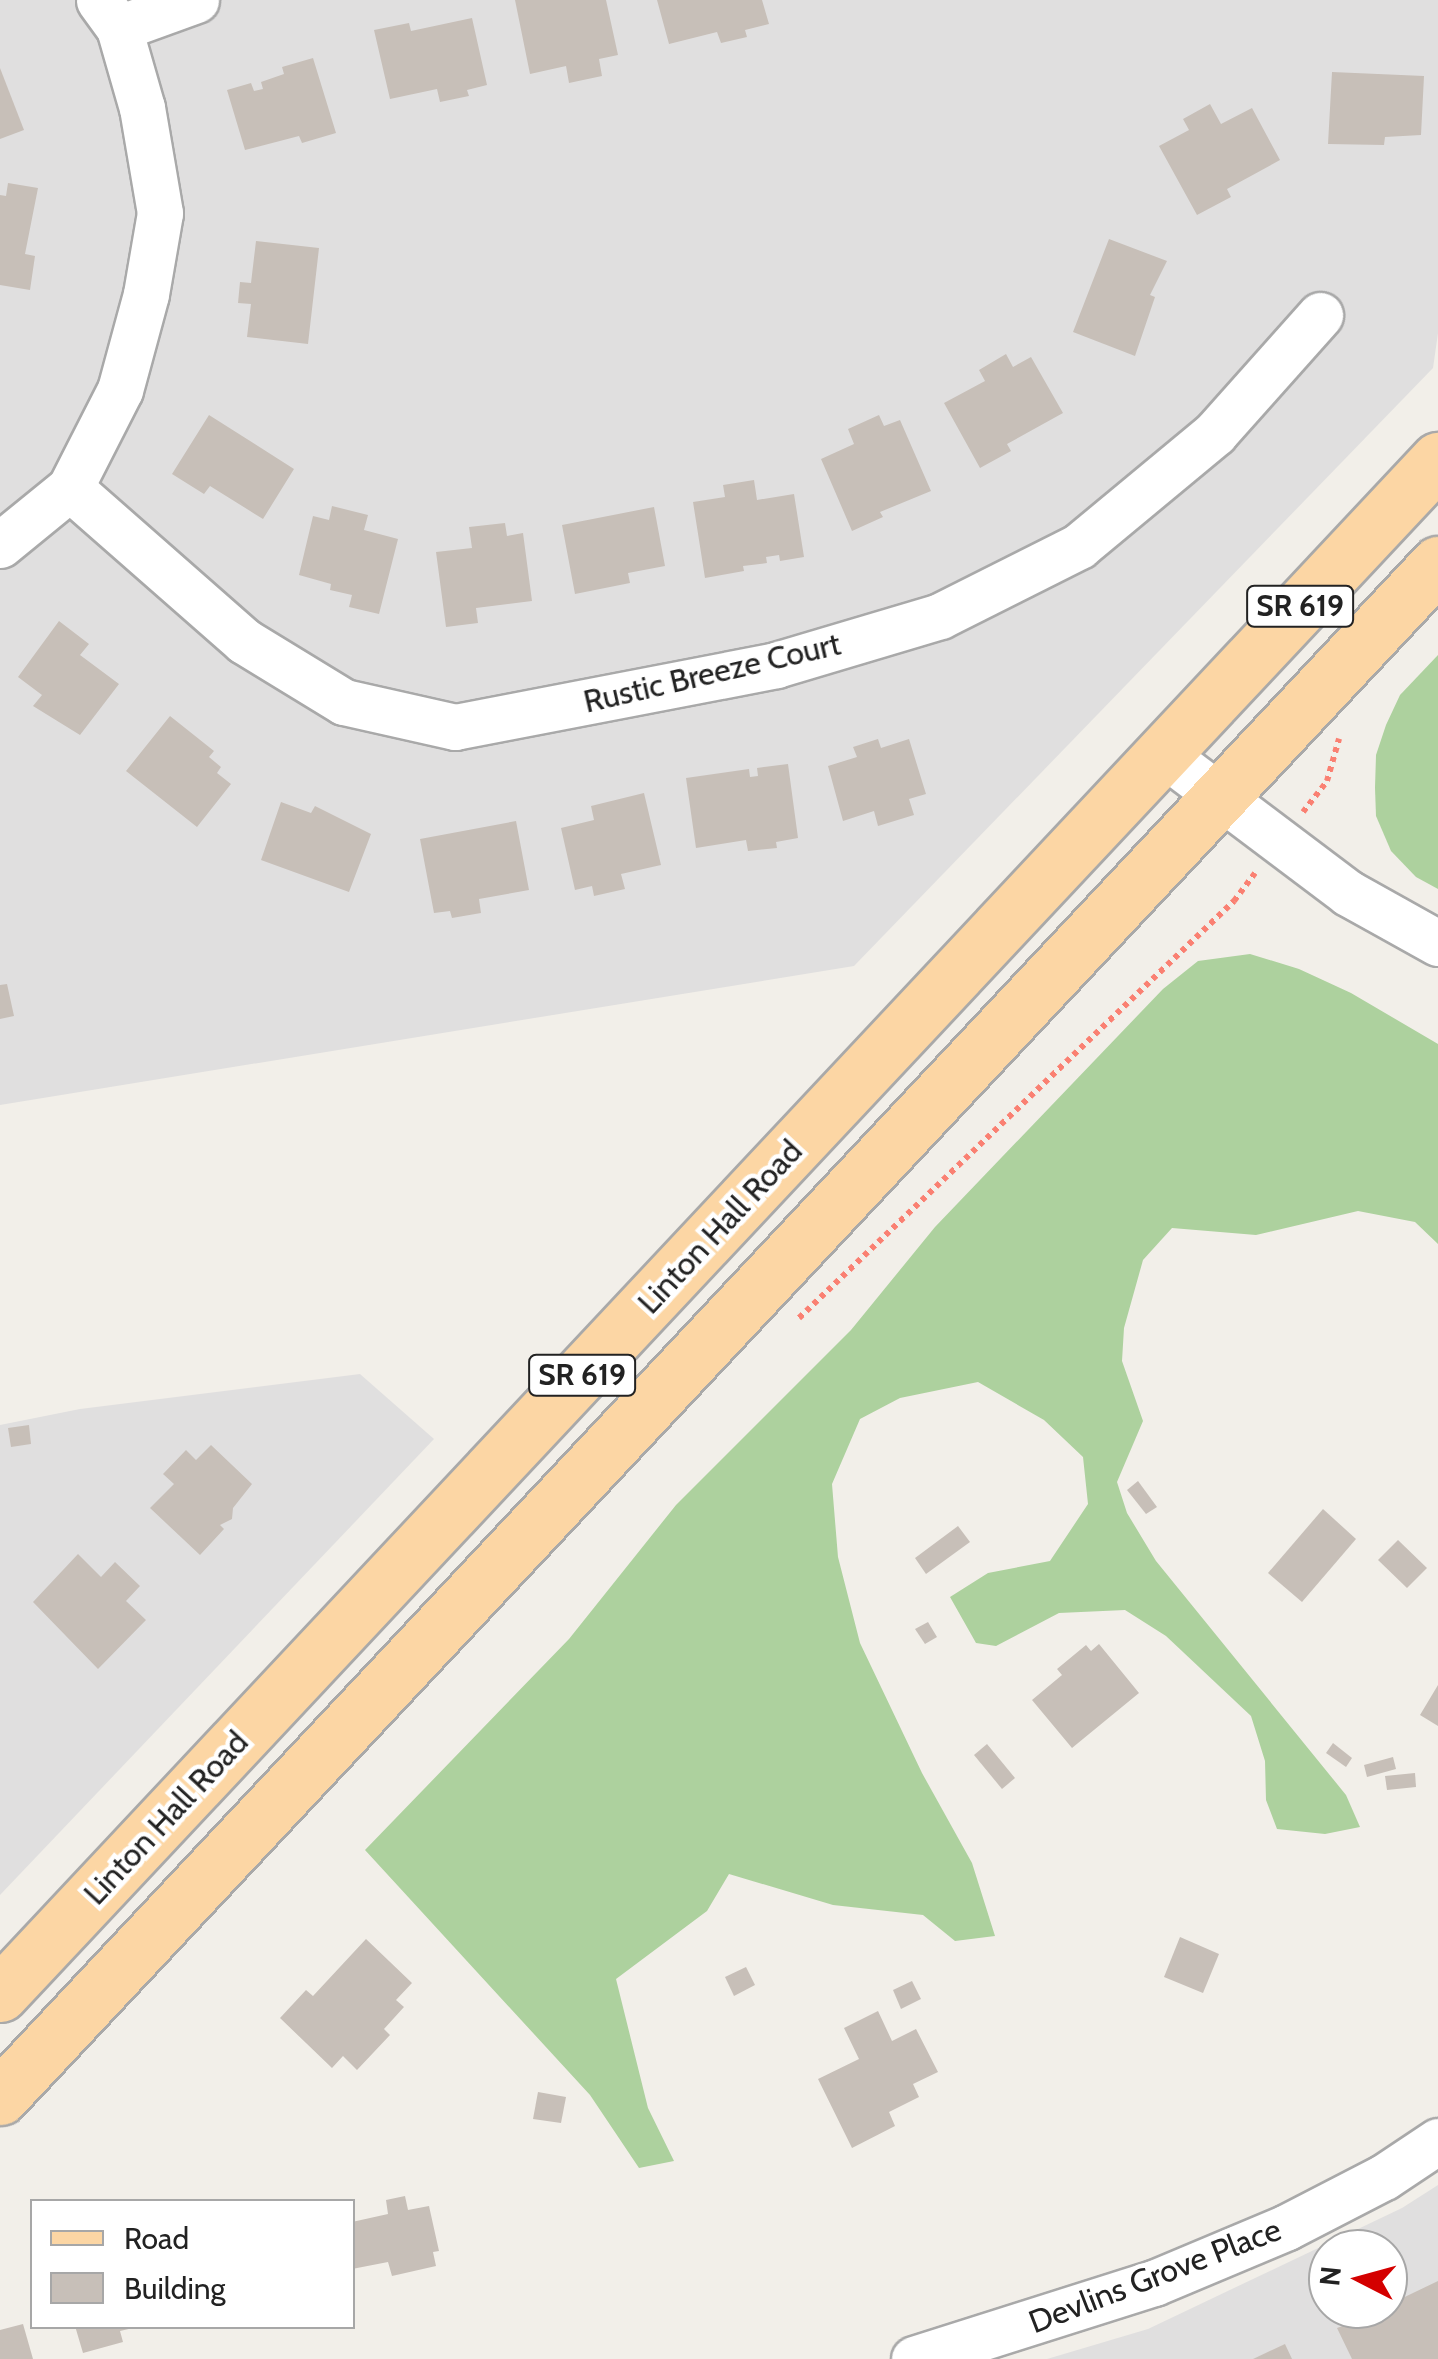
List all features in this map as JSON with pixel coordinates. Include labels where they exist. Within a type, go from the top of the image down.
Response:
[{"type":"main road","name":"Linton Hall Road","points":[[0,1994],[1438,460]]},
{"type":"main road","name":"SR 619","points":[[0,2098],[1438,564]]},
{"type":"street","points":[[0,544],[70,488],[120,390],[146,294],[160,213],[142,108],[109,14],[196,0]]},
{"type":"street","name":"Rustic Breeze Court","points":[[70,488],[244,641],[344,702],[455,727],[776,666],[940,616],[1079,546],[1215,433],[1320,315]]},
{"type":"street","points":[[1161,752],[1348,893],[1438,943]]},
{"type":"street","name":"Devlins Grove Place","points":[[914,2359],[1154,2283],[1287,2227],[1384,2177],[1438,2141]]},
{"type":"shaded area","points":[[0,0],[1438,0],[1438,333],[1433,368],[854,966],[0,1105]]},
{"type":"shaded area","points":[[360,1374],[434,1439],[0,1895],[0,1425],[80,1409]]},
{"type":"shaded area","points":[[1438,2185],[1438,2359],[1047,2359],[1148,2329],[1308,2253],[1308,2329],[1408,2329],[1408,2229],[1358,2229]]},
{"type":"green space","points":[[1438,655],[1438,889],[1416,877],[1391,851],[1376,816],[1375,788],[1376,755],[1400,695]]},
{"type":"green space","points":[[1250,954],[1299,969],[1351,993],[1438,1044],[1438,1244],[1415,1222],[1358,1211],[1256,1235],[1172,1228],[1143,1260],[1124,1328],[1122,1361],[1143,1421],[1117,1482],[1127,1513],[1156,1561],[1346,1795],[1360,1827],[1325,1834],[1277,1829],[1266,1800],[1265,1761],[1251,1716],[1166,1636],[1125,1610],[1059,1613],[996,1646],[976,1643],[950,1597],[988,1573],[1050,1561],[1088,1504],[1083,1457],[1044,1420],[978,1382],[900,1398],[860,1419],[832,1484],[838,1557],[860,1643],[922,1773],[972,1863],[995,1936],[955,1941],[923,1915],[833,1905],[729,1874],[707,1911],[616,1979],[648,2108],[674,2161],[639,2168],[590,2095],[365,1850],[569,1639],[676,1505],[851,1330],[935,1227],[1163,989],[1198,961]]},
{"type":"building","points":[[515,0],[606,0],[618,55],[599,59],[602,76],[569,83],[566,66],[530,74]]},
{"type":"building","points":[[657,0],[762,0],[769,24],[745,30],[747,37],[721,43],[717,32],[669,44]]},
{"type":"building","points":[[472,18],[487,85],[467,90],[469,96],[440,102],[437,89],[390,99],[374,30],[409,23],[411,31]]},
{"type":"building","points":[[313,58],[336,133],[302,143],[299,136],[245,150],[227,90],[251,83],[254,91],[263,89],[261,82],[284,74],[282,67]]},
{"type":"building","points":[[0,68],[24,130],[0,139]]},
{"type":"building","points":[[1332,72],[1424,76],[1421,135],[1385,137],[1384,145],[1328,144]]},
{"type":"building","points":[[1210,104],[1221,124],[1252,108],[1280,160],[1227,189],[1231,197],[1197,215],[1159,146],[1189,130],[1183,119]]},
{"type":"building","points":[[8,183],[38,188],[25,254],[35,256],[30,290],[0,285],[0,195],[6,196]]},
{"type":"building","points":[[1109,239],[1167,261],[1150,295],[1155,297],[1135,356],[1073,332]]},
{"type":"building","points":[[256,241],[319,248],[308,344],[247,337],[251,304],[238,303],[240,282],[251,283]]},
{"type":"building","points":[[1006,354],[1013,367],[1031,357],[1063,413],[1007,444],[1011,451],[980,468],[944,403],[985,381],[979,370]]},
{"type":"building","points":[[209,415],[294,469],[263,519],[210,486],[204,494],[172,474]]},
{"type":"building","points":[[879,415],[884,426],[900,420],[931,491],[880,512],[883,517],[852,531],[821,459],[854,444],[848,429]]},
{"type":"building","points":[[754,480],[757,500],[794,494],[804,557],[780,561],[779,555],[766,557],[767,563],[743,566],[744,571],[705,578],[693,502],[725,497],[723,485]]},
{"type":"building","points":[[332,506],[368,515],[364,530],[398,539],[379,614],[349,607],[352,595],[330,590],[331,584],[299,575],[313,516],[329,520]]},
{"type":"building","points":[[654,507],[665,566],[628,573],[630,583],[575,594],[562,525]]},
{"type":"building","points":[[505,523],[507,536],[523,533],[532,601],[476,608],[478,623],[446,627],[436,552],[472,548],[469,527]]},
{"type":"building","points":[[59,621],[89,644],[80,655],[119,684],[80,735],[33,706],[42,695],[18,677]]},
{"type":"building","points":[[170,716],[214,751],[209,757],[221,767],[217,773],[231,784],[197,827],[126,771]]},
{"type":"building","points":[[878,739],[881,748],[909,739],[926,794],[909,799],[914,815],[878,826],[874,811],[843,821],[828,766],[857,757],[853,747]]},
{"type":"building","points":[[788,764],[798,838],[776,842],[777,848],[748,851],[746,840],[696,848],[686,778],[749,769],[750,777],[758,776],[757,768]]},
{"type":"building","points":[[644,793],[661,865],[621,874],[625,889],[594,896],[592,886],[575,890],[561,828],[594,820],[591,806]]},
{"type":"building","points":[[281,802],[311,813],[315,806],[371,834],[349,892],[261,860]]},
{"type":"building","points":[[516,821],[529,890],[479,899],[481,913],[452,918],[450,911],[434,913],[420,839]]},
{"type":"building","points":[[7,984],[14,1016],[0,1019],[0,985]]},
{"type":"building","points":[[29,1425],[31,1444],[11,1447],[8,1428]]},
{"type":"building","points":[[211,1445],[252,1484],[233,1508],[232,1519],[220,1525],[224,1529],[200,1555],[150,1508],[174,1484],[163,1474],[186,1450],[196,1460]]},
{"type":"building","points":[[1138,1481],[1157,1507],[1146,1514],[1127,1490]]},
{"type":"building","points":[[1323,1509],[1356,1539],[1302,1602],[1268,1573]]},
{"type":"building","points":[[958,1526],[970,1542],[926,1574],[915,1558]]},
{"type":"building","points":[[1398,1540],[1427,1568],[1407,1588],[1378,1560]]},
{"type":"building","points":[[78,1554],[101,1577],[115,1562],[140,1586],[126,1601],[146,1620],[98,1669],[33,1602]]},
{"type":"building","points":[[928,1622],[937,1637],[925,1644],[915,1629]]},
{"type":"building","points":[[1099,1644],[1139,1693],[1072,1748],[1032,1700],[1062,1675],[1057,1669],[1086,1645],[1091,1651]]},
{"type":"building","points":[[1438,1685],[1438,1726],[1420,1715]]},
{"type":"building","points":[[1333,1743],[1352,1758],[1346,1767],[1326,1753]]},
{"type":"building","points":[[987,1744],[1015,1778],[1002,1789],[974,1755]]},
{"type":"building","points":[[1393,1757],[1396,1769],[1367,1777],[1364,1765]]},
{"type":"building","points":[[1415,1773],[1416,1787],[1387,1790],[1385,1776]]},
{"type":"building","points":[[1180,1937],[1219,1954],[1203,1993],[1164,1977]]},
{"type":"building","points":[[366,1939],[412,1983],[396,2000],[404,2007],[384,2029],[390,2035],[357,2070],[343,2056],[332,2068],[280,2018],[306,1990],[313,1996]]},
{"type":"building","points":[[746,1967],[755,1985],[734,1996],[725,1977]]},
{"type":"building","points":[[912,1981],[921,1999],[901,2009],[893,1990]]},
{"type":"building","points":[[878,2011],[892,2041],[916,2029],[938,2072],[913,2084],[919,2097],[889,2112],[895,2126],[852,2148],[818,2079],[859,2059],[844,2028]]},
{"type":"building","points":[[538,2092],[566,2097],[561,2123],[533,2119]]},
{"type":"building","points":[[405,2196],[408,2210],[429,2206],[439,2251],[433,2252],[436,2266],[392,2276],[388,2262],[355,2268],[355,2221],[388,2214],[386,2200]]},
{"type":"building","points":[[1438,2281],[1438,2359],[1352,2359],[1337,2329],[1408,2329],[1408,2295]]},
{"type":"building","points":[[23,2324],[33,2359],[0,2359],[0,2330]]},
{"type":"building","points":[[76,2329],[129,2329],[120,2331],[123,2342],[83,2353]]},
{"type":"building","points":[[1285,2344],[1292,2359],[1253,2359]]}]
